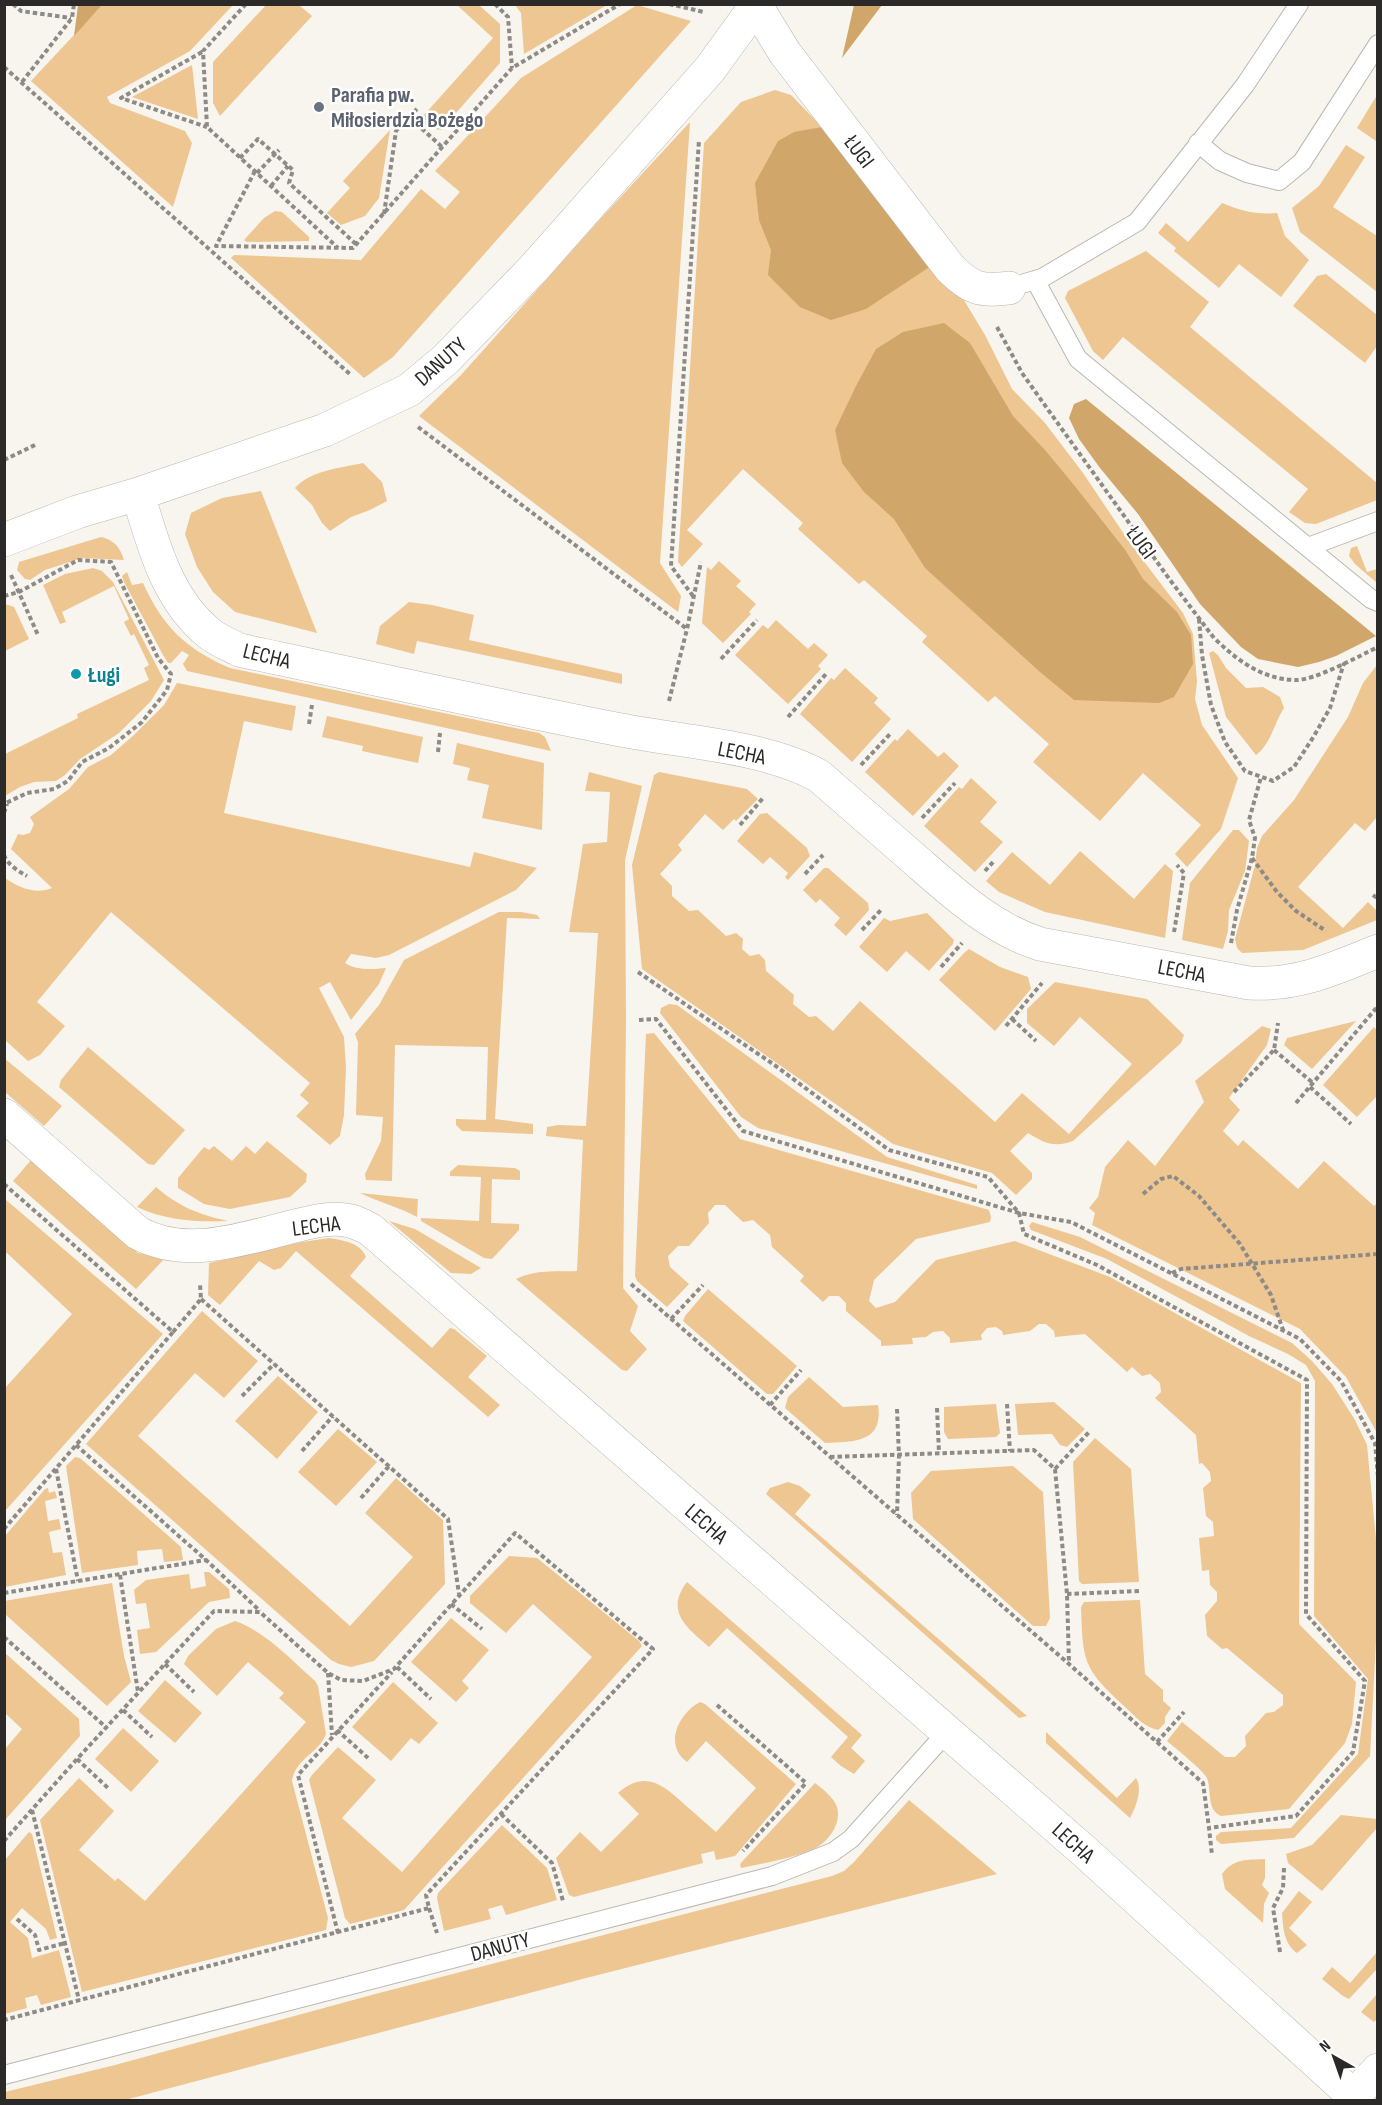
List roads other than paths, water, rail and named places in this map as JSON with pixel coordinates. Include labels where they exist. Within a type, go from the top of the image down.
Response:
[{"type":"street","name":"ŁUGI","points":[[755,6],[785,53],[962,281],[976,288],[991,290],[1022,284]]},
{"type":"street","name":"DANUTY","points":[[4,540],[77,512],[138,494],[325,430],[365,413],[409,390],[446,359],[534,268],[710,69],[755,6]]},
{"type":"street","name":"LECHA","points":[[138,494],[166,578],[193,616],[211,634],[239,650],[579,722],[736,750],[800,765],[819,776],[964,902],[997,925],[1040,944],[1249,983],[1266,984],[1309,978],[1377,951]]},
{"type":"street","name":"LECHA","points":[[4,1116],[138,1233],[150,1239],[184,1246],[224,1243],[331,1219],[359,1223],[371,1230],[1084,1851],[1354,2099]]},
{"type":"street","points":[[1354,2099],[1377,2070]]},
{"type":"lane","points":[[1299,4],[1245,85],[1137,222],[1042,278],[1022,284],[1078,359],[1377,602]]},
{"type":"lane","points":[[1198,143],[1220,162],[1247,173],[1279,181],[1302,162],[1377,44]]},
{"type":"lane","points":[[1308,547],[1377,521]]},
{"type":"lane","name":"DANUTY","points":[[4,2075],[772,1876],[833,1852],[851,1839],[947,1732]]},
{"type":"place","name":"Parafia pw. Miłosierdzia Bożego","points":[[319,107]]},
{"type":"place","name":"Ługi","points":[[76,674]]}]
